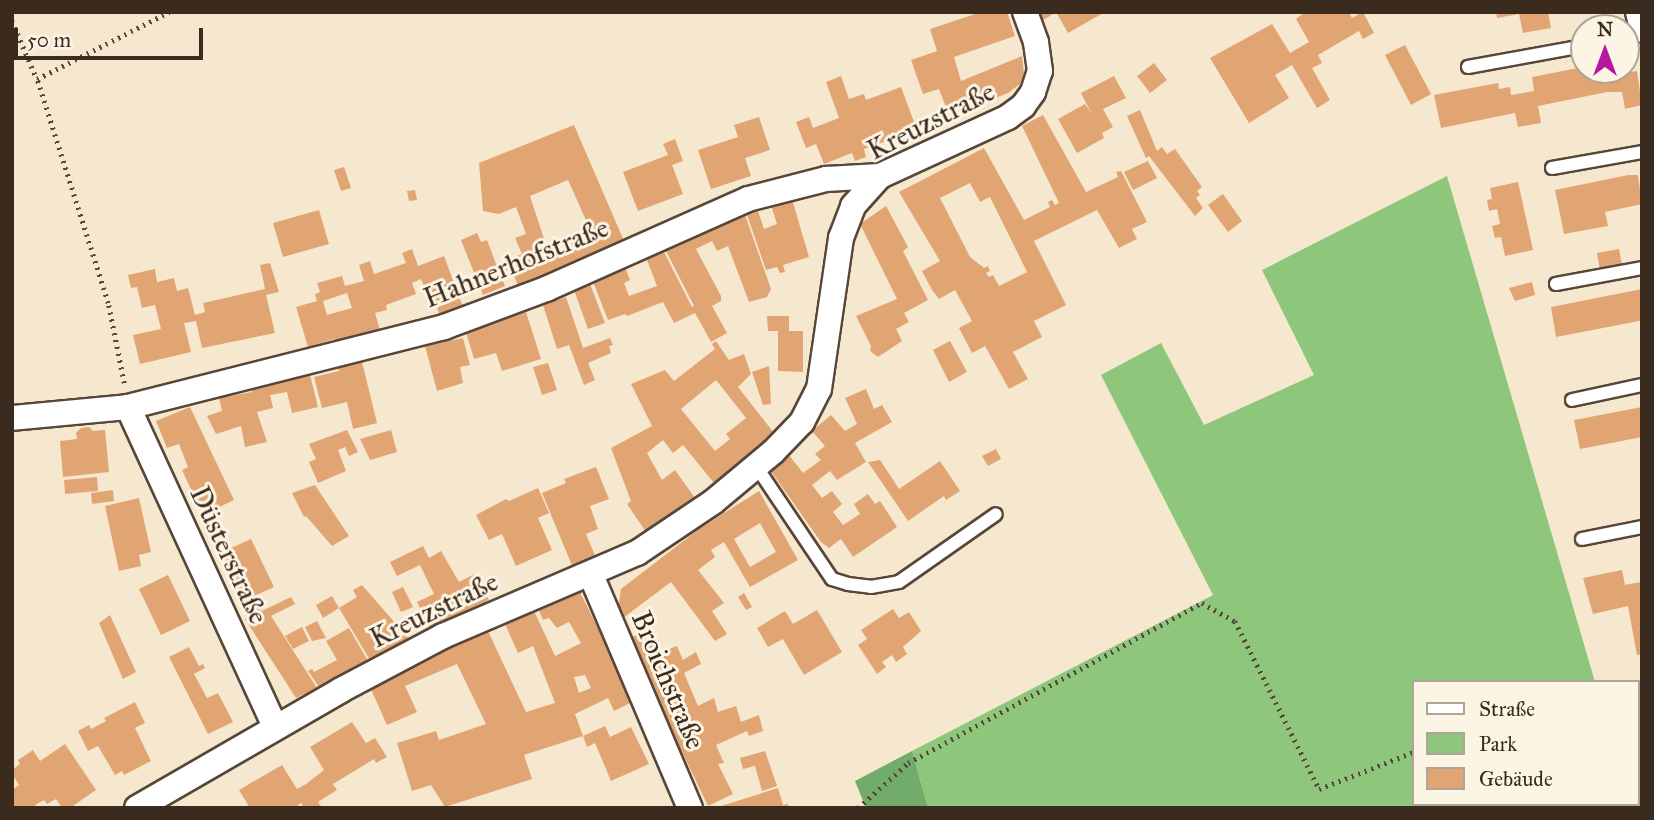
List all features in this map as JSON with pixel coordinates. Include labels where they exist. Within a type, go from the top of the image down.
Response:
[{"type":"street","name":"Kreuzstraße","points":[[136,808],[275,727],[443,636],[512,605],[591,575],[637,553],[682,524],[792,435],[816,398],[823,371],[844,227],[860,195],[880,176],[1008,117],[1023,106],[1034,92],[1040,71],[1036,42],[1025,12]]},
{"type":"street","points":[[1639,12],[1642,28]]},
{"type":"street","name":"Hahnerhofstraße","points":[[12,418],[128,407],[466,320],[546,289],[748,199],[826,179],[880,176]]},
{"type":"street","name":"Düsterstraße","points":[[128,407],[275,727]]},
{"type":"street","name":"Broichstraße","points":[[591,575],[690,808]]},
{"type":"lane","points":[[1468,67],[1570,49]]},
{"type":"lane","points":[[1552,168],[1642,152]]},
{"type":"lane","points":[[1556,284],[1642,268]]},
{"type":"lane","points":[[1572,400],[1642,385]]},
{"type":"lane","points":[[756,466],[832,579],[848,584],[871,587],[899,582],[996,514]]},
{"type":"lane","points":[[1582,539],[1642,527]]},
{"type":"path","points":[[37,79],[169,12]]},
{"type":"path","points":[[12,21],[37,79],[108,303],[128,407]]},
{"type":"path","points":[[858,808],[908,763],[1202,603],[1235,621],[1319,789],[1412,753]]},
{"type":"green space","points":[[1447,176],[1594,680],[1412,680],[1412,806],[1610,808],[928,808],[912,751],[1213,595],[1101,375],[1161,343],[1204,425],[1314,375],[1262,270]]},
{"type":"green space","points":[[912,751],[928,808],[866,808],[855,781]]},
{"type":"building","points":[[981,12],[1007,12],[1015,36],[954,57],[961,81],[1022,56],[1024,73],[1020,84],[1008,93],[961,112],[957,103],[946,107],[939,89],[923,94],[911,60],[937,51],[930,29]]},
{"type":"building","points":[[1039,12],[1056,12],[1042,21]]},
{"type":"building","points":[[1056,12],[1105,12],[1068,33]]},
{"type":"building","points":[[1305,12],[1349,12],[1352,18],[1363,12],[1374,33],[1363,39],[1359,31],[1318,55],[1322,63],[1312,68],[1330,100],[1317,108],[1292,65],[1275,75],[1289,98],[1249,123],[1210,58],[1272,24],[1290,53],[1309,42],[1296,19]]},
{"type":"building","points":[[1496,12],[1548,12],[1551,28],[1523,33],[1519,14],[1497,18]]},
{"type":"building","points":[[1405,45],[1431,94],[1411,105],[1385,55]]},
{"type":"building","points":[[1154,63],[1167,80],[1150,93],[1137,76]]},
{"type":"building","points":[[1570,70],[1570,84],[1639,84],[1642,105],[1625,109],[1622,92],[1607,92],[1538,106],[1541,123],[1518,127],[1515,113],[1441,128],[1434,95],[1498,83],[1499,89],[1510,87],[1511,95],[1534,91],[1532,77]]},
{"type":"building","points":[[841,76],[849,99],[864,94],[866,100],[901,87],[917,130],[864,149],[866,157],[855,161],[852,153],[824,164],[816,144],[806,148],[796,122],[809,117],[813,128],[839,118],[826,82]]},
{"type":"building","points":[[1114,76],[1126,98],[1103,109],[1113,127],[1102,133],[1104,138],[1077,153],[1058,119],[1085,104],[1091,113],[1081,93]]},
{"type":"building","points":[[1140,110],[1157,151],[1162,147],[1167,154],[1175,149],[1202,187],[1197,191],[1200,195],[1196,198],[1203,208],[1195,216],[1149,156],[1146,158],[1127,116]]},
{"type":"building","points":[[1043,115],[1086,192],[1118,177],[1116,172],[1121,171],[1147,222],[1132,229],[1137,239],[1119,248],[1097,210],[1034,241],[1066,305],[1034,321],[1042,337],[1013,352],[1028,379],[1009,389],[985,346],[972,353],[959,328],[972,321],[955,290],[939,299],[932,290],[922,271],[940,261],[899,192],[984,148],[1024,220],[1050,207],[1048,202],[1052,200],[1055,205],[1059,203],[1022,126]],"holes":[[[970,183],[980,202],[990,197],[1027,272],[999,286],[993,275],[989,277],[986,273],[990,271],[988,266],[984,268],[970,257],[940,198]]]},
{"type":"building","points":[[759,117],[770,150],[745,158],[751,176],[711,189],[698,150],[738,137],[734,125]]},
{"type":"building","points":[[574,125],[624,241],[519,288],[511,268],[500,273],[505,286],[483,295],[461,240],[477,233],[481,242],[487,240],[496,264],[522,254],[515,238],[526,234],[516,207],[499,214],[483,211],[479,163]],"holes":[[[568,180],[594,238],[583,243],[581,239],[571,243],[572,247],[550,257],[530,196]]]},
{"type":"building","points":[[675,139],[683,161],[672,165],[683,194],[638,211],[623,172],[668,155],[663,144]]},
{"type":"building","points":[[1148,161],[1157,178],[1133,190],[1124,172]]},
{"type":"building","points":[[344,167],[351,188],[341,191],[334,170]]},
{"type":"building","points":[[1638,175],[1642,204],[1605,212],[1608,226],[1564,234],[1555,190]]},
{"type":"building","points":[[1518,182],[1533,250],[1505,256],[1501,237],[1495,238],[1492,226],[1500,224],[1497,209],[1489,211],[1487,200],[1492,199],[1490,188]]},
{"type":"building","points":[[415,190],[417,200],[409,201],[407,191]]},
{"type":"building","points":[[1223,194],[1242,221],[1228,232],[1208,205]]},
{"type":"building","points":[[792,199],[809,257],[783,265],[785,272],[780,273],[777,267],[766,270],[746,212],[757,208],[764,229],[777,224],[771,205]]},
{"type":"building","points":[[886,206],[908,247],[903,251],[928,300],[904,313],[909,322],[896,329],[902,341],[878,357],[870,351],[871,346],[856,316],[897,299],[860,224]]},
{"type":"building","points":[[319,210],[329,244],[283,257],[273,223]]},
{"type":"building","points":[[744,212],[771,289],[767,297],[749,302],[728,246],[717,251],[712,241],[696,249],[721,296],[721,301],[712,306],[727,333],[711,342],[695,313],[674,323],[663,302],[627,316],[625,314],[608,320],[592,279],[624,265],[630,280],[624,283],[629,296],[657,286],[645,255],[662,248],[692,307],[694,306],[664,247]]},
{"type":"building","points":[[412,249],[418,266],[444,256],[463,307],[440,316],[431,289],[426,291],[421,279],[412,283],[416,294],[386,305],[387,310],[375,313],[380,330],[336,344],[334,339],[308,347],[296,307],[317,301],[315,294],[320,292],[317,283],[342,276],[345,286],[364,281],[359,265],[370,261],[374,274],[406,263],[402,253]],"holes":[[[347,293],[352,308],[327,315],[323,301]]]},
{"type":"building","points":[[1619,249],[1622,265],[1600,270],[1597,253]]},
{"type":"building","points":[[270,263],[279,292],[266,295],[275,333],[202,348],[196,321],[184,323],[191,352],[140,364],[133,335],[161,329],[155,305],[142,308],[137,287],[131,288],[128,275],[155,269],[157,282],[174,278],[177,291],[188,288],[195,315],[205,312],[203,303],[265,289],[260,265]]},
{"type":"building","points":[[1532,282],[1535,295],[1515,301],[1509,288]]},
{"type":"building","points":[[590,284],[605,323],[588,329],[574,290]]},
{"type":"building","points":[[1642,289],[1642,319],[1639,321],[1556,337],[1551,307]]},
{"type":"building","points":[[566,297],[583,348],[610,338],[613,345],[609,346],[611,353],[588,363],[595,380],[584,385],[569,345],[557,349],[543,305]]},
{"type":"building","points":[[526,312],[541,359],[502,371],[496,353],[474,359],[466,332]]},
{"type":"building","points":[[767,316],[789,316],[789,331],[803,331],[803,372],[778,371],[778,331],[768,331]]},
{"type":"building","points":[[446,338],[448,341],[463,338],[470,365],[460,367],[463,383],[437,391],[425,346]]},
{"type":"building","points":[[716,341],[729,360],[744,354],[751,374],[738,387],[774,433],[714,483],[683,445],[673,453],[663,440],[647,453],[662,480],[675,470],[695,498],[646,532],[627,504],[631,501],[611,448],[652,426],[631,384],[665,370],[674,381],[715,349],[712,344]],"holes":[[[716,380],[746,418],[726,434],[730,439],[715,451],[681,409]]]},
{"type":"building","points":[[950,341],[967,372],[949,382],[933,350]]},
{"type":"building","points":[[361,358],[377,423],[353,429],[347,402],[322,408],[314,377],[339,371],[338,364]]},
{"type":"building","points":[[548,363],[557,390],[542,395],[533,367]]},
{"type":"building","points":[[769,366],[771,404],[763,405],[752,372]]},
{"type":"building","points":[[309,371],[318,407],[292,413],[287,392],[270,395],[273,408],[257,412],[267,442],[245,447],[241,426],[216,434],[207,416],[222,411],[219,398],[252,392],[251,385]]},
{"type":"building","points":[[866,389],[874,409],[882,405],[892,422],[855,443],[866,462],[837,480],[830,471],[812,485],[822,498],[832,491],[842,504],[833,512],[843,525],[860,514],[854,504],[868,494],[875,504],[880,501],[897,527],[853,557],[841,539],[829,548],[821,542],[770,470],[789,455],[803,473],[821,460],[815,454],[825,446],[812,431],[831,415],[845,431],[857,424],[845,398]]},
{"type":"building","points":[[190,407],[234,500],[203,515],[182,470],[188,467],[179,444],[167,448],[156,421]]},
{"type":"building","points":[[1642,407],[1642,437],[1580,449],[1574,420]]},
{"type":"building","points":[[89,427],[93,431],[105,430],[109,472],[63,477],[60,441],[77,439],[76,433],[81,428]]},
{"type":"building","points":[[347,430],[358,452],[349,456],[345,447],[338,450],[346,471],[318,483],[309,462],[316,459],[309,444]]},
{"type":"building","points":[[391,430],[397,452],[370,460],[360,439]]},
{"type":"building","points":[[996,449],[1001,459],[988,466],[982,456]]},
{"type":"building","points":[[880,460],[899,489],[940,461],[960,491],[946,500],[944,496],[908,521],[868,462]]},
{"type":"building","points":[[596,467],[609,499],[590,506],[598,529],[586,534],[596,558],[573,568],[542,493],[566,483],[564,479]]},
{"type":"building","points":[[97,477],[98,491],[65,494],[64,480]]},
{"type":"building","points":[[315,485],[349,536],[332,546],[306,516],[304,517],[292,493]]},
{"type":"building","points":[[538,488],[549,513],[538,518],[552,550],[516,566],[502,534],[489,540],[476,515],[506,499],[509,501]]},
{"type":"building","points":[[113,490],[114,501],[92,504],[91,493]]},
{"type":"building","points":[[759,491],[798,560],[750,587],[724,542],[711,550],[715,557],[698,570],[724,603],[712,611],[727,634],[715,641],[671,582],[623,618],[618,609],[621,589],[699,529]],"holes":[[[760,523],[776,552],[750,567],[734,539]]]},
{"type":"building","points":[[139,498],[151,552],[139,555],[141,566],[119,571],[105,506]]},
{"type":"building","points":[[251,539],[274,587],[241,602],[218,554]]},
{"type":"building","points":[[423,546],[429,558],[441,551],[459,582],[475,574],[489,600],[430,629],[417,602],[434,594],[420,565],[397,576],[390,562]]},
{"type":"building","points":[[1622,570],[1625,585],[1640,582],[1642,654],[1637,655],[1628,606],[1593,614],[1583,578]]},
{"type":"building","points":[[168,575],[190,621],[161,635],[139,589]]},
{"type":"building","points":[[362,585],[410,640],[370,660],[339,608],[357,597],[353,590]]},
{"type":"building","points":[[403,587],[413,607],[401,612],[392,592]]},
{"type":"building","points":[[580,592],[634,701],[614,711],[608,698],[575,714],[583,736],[524,755],[532,779],[445,807],[431,785],[412,791],[397,743],[436,731],[439,740],[486,724],[457,664],[405,686],[417,712],[387,725],[369,685],[487,629],[526,712],[555,703],[533,646],[518,653],[505,624],[534,611],[555,656],[581,643],[569,622],[557,628],[549,618],[543,620],[537,606]],"holes":[[[585,675],[591,688],[579,693],[574,677]]]},
{"type":"building","points":[[744,593],[752,607],[746,610],[738,597]]},
{"type":"building","points":[[332,596],[339,608],[323,618],[316,605]]},
{"type":"building","points":[[291,597],[295,604],[271,616],[317,688],[296,698],[245,619]]},
{"type":"building","points":[[260,600],[265,608],[247,617],[243,608]]},
{"type":"building","points":[[893,609],[899,618],[909,612],[921,631],[903,647],[907,654],[896,662],[892,655],[882,662],[886,667],[877,674],[858,645],[867,639],[861,630]]},
{"type":"building","points":[[817,610],[842,652],[804,675],[783,639],[768,647],[757,628],[785,611],[793,624]]},
{"type":"building","points":[[110,615],[136,672],[123,679],[99,623]]},
{"type":"building","points":[[317,621],[326,638],[312,641],[305,627]]},
{"type":"building","points":[[302,627],[309,641],[293,649],[285,636]]},
{"type":"building","points":[[349,628],[368,661],[319,687],[308,671],[312,669],[314,672],[337,660],[326,641]]},
{"type":"building","points":[[644,632],[648,640],[652,638],[659,653],[677,646],[683,660],[696,652],[701,664],[684,673],[698,706],[714,698],[718,712],[736,706],[741,722],[759,715],[763,731],[749,736],[747,731],[716,745],[724,763],[718,764],[733,794],[708,806],[661,708],[632,637]]},
{"type":"building","points":[[189,647],[199,666],[203,664],[205,668],[194,674],[207,698],[218,693],[233,722],[208,734],[169,657]]},
{"type":"building","points":[[135,702],[145,723],[135,728],[151,761],[124,775],[122,771],[115,775],[98,746],[88,751],[78,731],[89,725],[91,729],[106,721],[104,718]]},
{"type":"building","points":[[352,722],[366,743],[375,738],[387,757],[376,763],[374,759],[333,784],[337,790],[318,802],[322,808],[304,808],[301,803],[294,808],[250,808],[239,790],[282,765],[297,789],[306,784],[324,770],[310,747]]},
{"type":"building","points":[[605,726],[610,737],[631,727],[649,764],[611,781],[595,743],[587,747],[583,736]]},
{"type":"building","points":[[65,744],[96,790],[70,808],[62,808],[56,799],[47,804],[44,800],[35,805],[37,808],[12,808],[12,790],[19,785],[12,770],[20,764],[18,760],[33,750],[40,761]]},
{"type":"building","points":[[765,751],[777,786],[762,791],[755,766],[743,769],[740,758]]},
{"type":"building","points":[[1640,782],[1642,808],[1626,808],[1640,806]]},
{"type":"building","points":[[778,788],[783,805],[788,804],[789,808],[715,808]]}]
